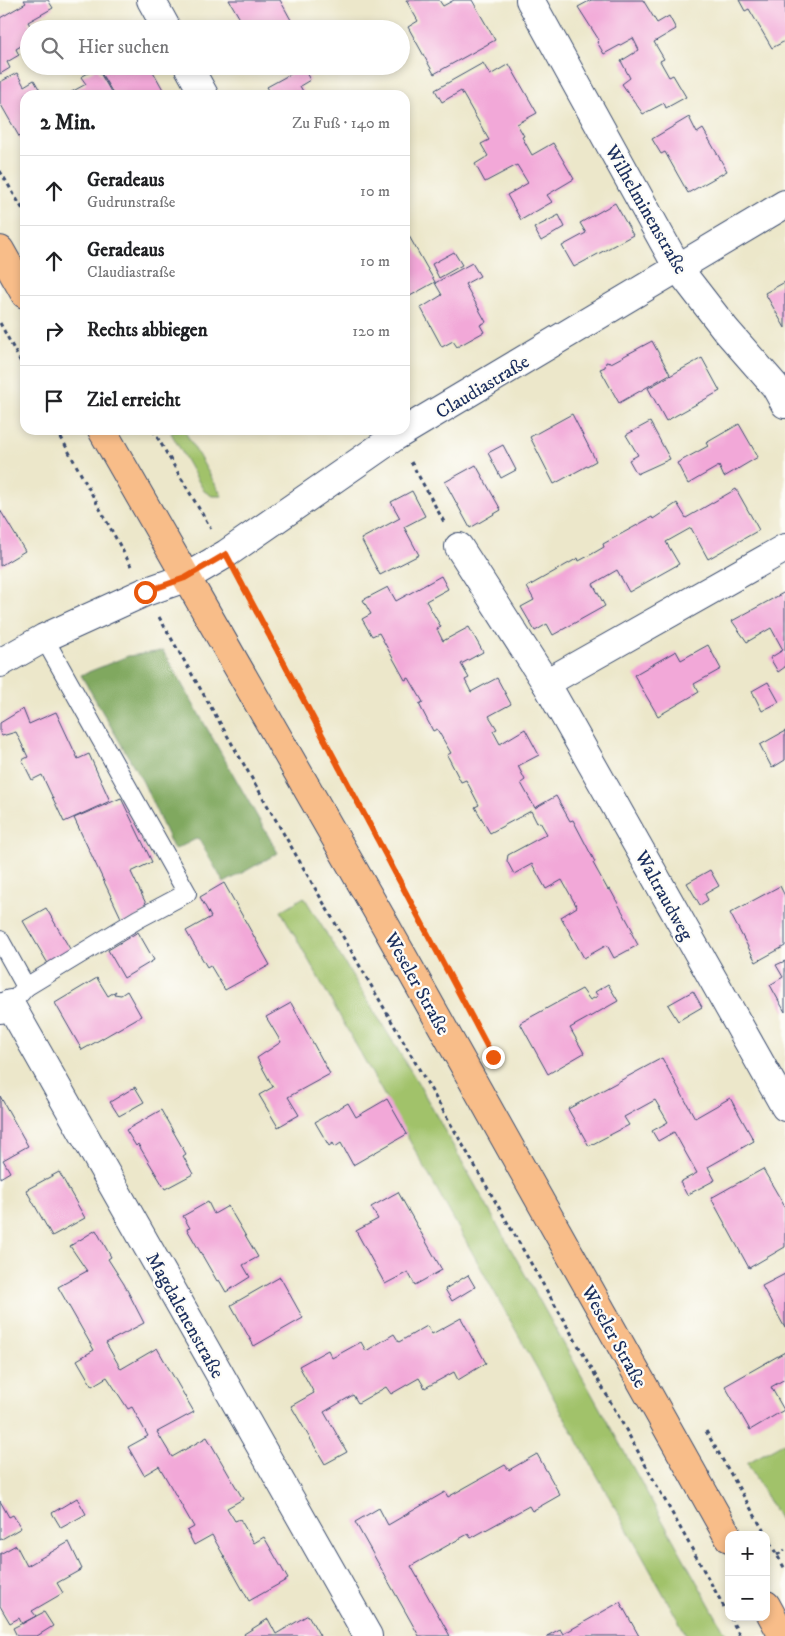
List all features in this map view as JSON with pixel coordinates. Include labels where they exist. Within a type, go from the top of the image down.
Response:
[{"type":"main road","points":[[0,250],[20,285]]},
{"type":"main road","name":"Weseler Straße","points":[[105,435],[383,921],[725,1531]]},
{"type":"main road","points":[[770,1612],[783,1636]]},
{"type":"street","points":[[151,0],[162,20]]},
{"type":"street","name":"Wilhelminenstraße","points":[[530,0],[678,268],[726,330],[775,386],[785,404]]},
{"type":"street","points":[[193,75],[201,90]]},
{"type":"street","name":"Claudiastraße","points":[[410,428],[785,204]]},
{"type":"street","name":"Claudiastraße","points":[[0,663],[44,638],[145,592],[185,578],[226,554],[396,436]]},
{"type":"street","name":"Waltraudweg","points":[[459,547],[546,682],[785,1107]]},
{"type":"street","points":[[546,682],[785,548]]},
{"type":"street","name":"Magdalenenstraße","points":[[12,1000],[368,1636]]},
{"type":"lane","points":[[0,940],[12,1000],[138,919],[187,892],[44,638]]},
{"type":"path","points":[[0,171],[20,205]]},
{"type":"path","points":[[0,323],[20,361]]},
{"type":"path","points":[[61,435],[145,592],[605,1392],[725,1610]]},
{"type":"path","points":[[156,435],[226,554],[427,934]]},
{"type":"path","points":[[396,436],[459,547]]},
{"type":"path","points":[[702,1424],[764,1531]]},
{"type":"path","points":[[770,1542],[785,1569]]},
{"type":"path","points":[[777,1554],[785,1550]]},
{"type":"path","points":[[731,1621],[740,1636]]},
{"type":"green space","points":[[172,435],[187,435],[222,496],[212,496],[204,491]]},
{"type":"green space","points":[[163,651],[278,853],[224,883],[198,838],[174,850],[143,782],[81,675],[128,656]]},
{"type":"green space","points":[[304,897],[417,1081],[727,1636],[687,1636],[281,911]]},
{"type":"green space","points":[[785,1442],[785,1529],[747,1463]]},
{"type":"building","points":[[24,0],[48,0],[53,8],[32,20],[20,20],[20,47],[16,49],[19,55],[7,62],[10,68],[0,74],[0,18],[26,3]]},
{"type":"building","points":[[229,0],[280,0],[291,20],[241,20]]},
{"type":"building","points":[[406,0],[439,0],[443,6],[454,0],[472,0],[495,40],[434,74],[410,31],[410,26],[418,21]]},
{"type":"building","points":[[591,0],[643,0],[657,23],[669,16],[676,29],[654,42],[664,59],[660,61],[669,77],[673,75],[686,97],[666,108],[664,103],[643,114],[622,84],[630,78],[621,61],[639,50],[633,38],[604,54],[597,42],[599,40],[578,7]]},
{"type":"building","points":[[739,0],[785,0],[785,41],[772,48],[749,9],[745,11]]},
{"type":"building","points":[[483,63],[490,75],[509,64],[537,113],[517,124],[532,155],[553,143],[574,179],[547,195],[552,202],[521,220],[507,195],[528,183],[517,165],[485,182],[475,164],[488,156],[481,144],[489,140],[461,91],[442,102],[435,90]]},
{"type":"building","points":[[17,73],[24,86],[34,80],[40,90],[20,90],[20,138],[0,103],[0,82]]},
{"type":"building","points":[[85,75],[101,75],[110,90],[75,90],[86,84],[81,77]]},
{"type":"building","points":[[102,75],[155,75],[163,90],[111,90]]},
{"type":"building","points":[[289,75],[307,75],[310,80],[300,86],[302,90],[269,90],[267,87]]},
{"type":"building","points":[[689,117],[697,133],[703,129],[727,171],[688,193],[665,152],[661,154],[652,139]]},
{"type":"building","points":[[615,203],[633,235],[574,267],[562,246],[586,233],[580,223]]},
{"type":"building","points":[[559,215],[565,227],[541,241],[534,228]]},
{"type":"building","points":[[410,238],[435,282],[410,296]]},
{"type":"building","points":[[454,252],[462,265],[439,278],[432,264]]},
{"type":"building","points":[[472,263],[480,276],[465,284],[486,322],[480,325],[484,332],[457,347],[453,341],[442,347],[421,308],[442,295],[435,283]]},
{"type":"building","points":[[785,282],[785,328],[765,293]]},
{"type":"building","points":[[652,341],[670,374],[619,403],[600,369],[605,367],[606,362],[611,363]]},
{"type":"building","points":[[702,358],[720,391],[666,421],[648,388]]},
{"type":"building","points":[[572,414],[596,461],[554,484],[530,437]]},
{"type":"building","points":[[650,422],[670,459],[637,474],[629,460],[638,455],[626,435]]},
{"type":"building","points":[[739,424],[758,457],[724,477],[719,466],[688,484],[677,463],[708,446],[706,443]]},
{"type":"building","points":[[503,445],[516,470],[501,478],[488,453]]},
{"type":"building","points":[[476,465],[501,510],[470,528],[445,482]]},
{"type":"building","points":[[736,489],[759,530],[708,559],[691,528],[666,542],[679,564],[629,592],[617,570],[593,584],[605,606],[553,635],[547,624],[535,631],[521,607],[534,600],[527,587],[578,558],[579,561],[592,554],[604,547],[603,544],[652,517],[653,519],[677,503],[686,518]]},
{"type":"building","points":[[412,491],[425,516],[404,527],[419,555],[380,575],[361,539],[400,518],[391,502]]},
{"type":"building","points":[[0,510],[25,551],[0,566]]},
{"type":"building","points":[[441,576],[448,589],[426,601],[441,627],[437,629],[443,641],[469,627],[483,652],[461,664],[469,678],[465,680],[471,692],[497,678],[511,704],[489,716],[497,729],[493,731],[500,744],[525,729],[539,755],[518,766],[525,780],[521,783],[535,808],[556,796],[570,821],[573,820],[595,862],[593,863],[633,931],[631,932],[638,945],[614,958],[607,945],[584,958],[561,917],[577,907],[562,880],[546,889],[532,864],[514,874],[507,861],[508,855],[547,834],[540,822],[537,823],[531,811],[490,833],[475,807],[479,805],[466,780],[461,782],[447,755],[451,753],[437,729],[433,731],[419,704],[423,702],[409,678],[405,680],[379,633],[372,636],[362,619],[371,614],[363,600],[388,587],[396,601]]},
{"type":"building","points":[[785,592],[785,667],[778,672],[770,658],[783,650],[771,628],[747,642],[732,621]]},
{"type":"building","points":[[708,645],[721,669],[694,684],[699,692],[658,716],[634,675],[676,651],[681,660]]},
{"type":"building","points":[[768,682],[779,702],[762,711],[752,691]]},
{"type":"building","points":[[23,709],[29,724],[56,712],[78,759],[89,754],[110,801],[64,822],[42,775],[32,780],[22,760],[28,757],[16,732],[2,736],[0,733],[0,723]]},
{"type":"building","points":[[785,731],[785,760],[772,768],[760,745]]},
{"type":"building","points":[[121,798],[152,862],[131,872],[149,910],[124,924],[74,818]]},
{"type":"building","points":[[710,870],[719,886],[705,894],[708,900],[700,905],[687,883]]},
{"type":"building","points":[[224,883],[270,965],[225,990],[210,965],[207,967],[186,931],[211,917],[200,897]]},
{"type":"building","points":[[780,886],[785,896],[785,946],[756,962],[730,913]]},
{"type":"building","points":[[46,908],[73,954],[50,967],[23,921]]},
{"type":"building","points":[[138,932],[154,960],[124,978],[108,950]]},
{"type":"building","points":[[785,961],[785,1012],[770,985],[783,977],[776,965]]},
{"type":"building","points":[[97,978],[108,996],[116,991],[114,994],[121,995],[127,991],[141,1016],[82,1050],[55,1003]]},
{"type":"building","points":[[608,984],[618,1001],[570,1028],[584,1053],[548,1074],[520,1023],[582,989],[590,1000],[598,996],[595,992]]},
{"type":"building","points":[[693,991],[702,1007],[678,1021],[668,1005]]},
{"type":"building","points":[[291,1003],[330,1074],[288,1097],[299,1115],[278,1127],[259,1095],[273,1087],[257,1058],[281,1042],[266,1017]]},
{"type":"building","points":[[662,1058],[695,1118],[730,1098],[754,1141],[708,1167],[715,1180],[687,1195],[680,1182],[697,1173],[674,1132],[658,1141],[652,1131],[668,1122],[655,1100],[624,1117],[629,1125],[589,1146],[568,1109]]},
{"type":"building","points":[[135,1087],[144,1102],[119,1116],[110,1102]]},
{"type":"building","points":[[0,1096],[28,1146],[3,1160],[10,1172],[0,1178]]},
{"type":"building","points":[[387,1099],[407,1134],[353,1165],[341,1143],[335,1147],[333,1143],[329,1146],[315,1122],[348,1103],[356,1117]]},
{"type":"building","points":[[161,1110],[186,1154],[183,1156],[193,1174],[165,1189],[138,1144],[136,1146],[126,1130]]},
{"type":"building","points":[[763,1169],[785,1207],[785,1247],[749,1268],[711,1198]]},
{"type":"building","points":[[59,1172],[85,1218],[52,1236],[26,1190]]},
{"type":"building","points":[[398,1192],[442,1270],[415,1285],[408,1272],[385,1284],[356,1231],[378,1219],[371,1207]]},
{"type":"building","points":[[208,1202],[214,1214],[228,1206],[258,1257],[243,1265],[250,1277],[226,1292],[219,1280],[217,1281],[187,1229],[190,1228],[183,1216]]},
{"type":"building","points":[[96,1230],[111,1257],[108,1259],[124,1284],[144,1323],[106,1343],[121,1369],[157,1348],[194,1412],[157,1432],[172,1457],[207,1437],[243,1499],[227,1508],[235,1521],[240,1519],[254,1543],[264,1537],[288,1579],[249,1601],[212,1535],[194,1545],[187,1531],[194,1527],[159,1466],[144,1475],[128,1447],[148,1436],[132,1407],[128,1409],[107,1377],[92,1386],[77,1360],[94,1350],[58,1287],[87,1271],[70,1246]]},
{"type":"building","points":[[785,1274],[785,1328],[762,1286]]},
{"type":"building","points":[[468,1275],[475,1287],[452,1301],[445,1289]]},
{"type":"building","points":[[280,1277],[303,1318],[254,1346],[231,1305]]},
{"type":"building","points":[[461,1318],[486,1363],[458,1380],[454,1372],[425,1388],[419,1378],[391,1394],[386,1387],[358,1403],[353,1395],[324,1412],[347,1452],[325,1464],[291,1406],[314,1393],[299,1366],[328,1350],[332,1358],[361,1342],[366,1351],[394,1334],[399,1342],[427,1326],[432,1334]]},
{"type":"building","points":[[785,1352],[785,1379],[771,1387],[784,1410],[750,1430],[725,1386]]},
{"type":"building","points":[[537,1454],[560,1495],[532,1511],[529,1506],[471,1538],[468,1534],[411,1566],[450,1636],[419,1636],[355,1522],[379,1508],[388,1525],[445,1492],[448,1497],[505,1465],[509,1470]]},
{"type":"building","points":[[77,1498],[86,1514],[61,1528],[52,1513]]},
{"type":"building","points":[[0,1501],[9,1517],[13,1515],[21,1528],[0,1540]]},
{"type":"building","points":[[69,1542],[82,1569],[57,1583],[63,1593],[32,1611],[36,1616],[22,1624],[19,1618],[10,1623],[0,1606],[0,1554],[16,1545],[27,1566]]},
{"type":"building","points":[[620,1602],[639,1636],[547,1636],[560,1629],[563,1634]]},
{"type":"building","points":[[44,1612],[53,1626],[37,1636],[17,1636],[13,1628]]},
{"type":"building","points":[[308,1615],[320,1636],[245,1636],[244,1634],[268,1619],[276,1634]]},
{"type":"route","points":[[145,592],[185,578],[226,554],[493,1057]]}]
